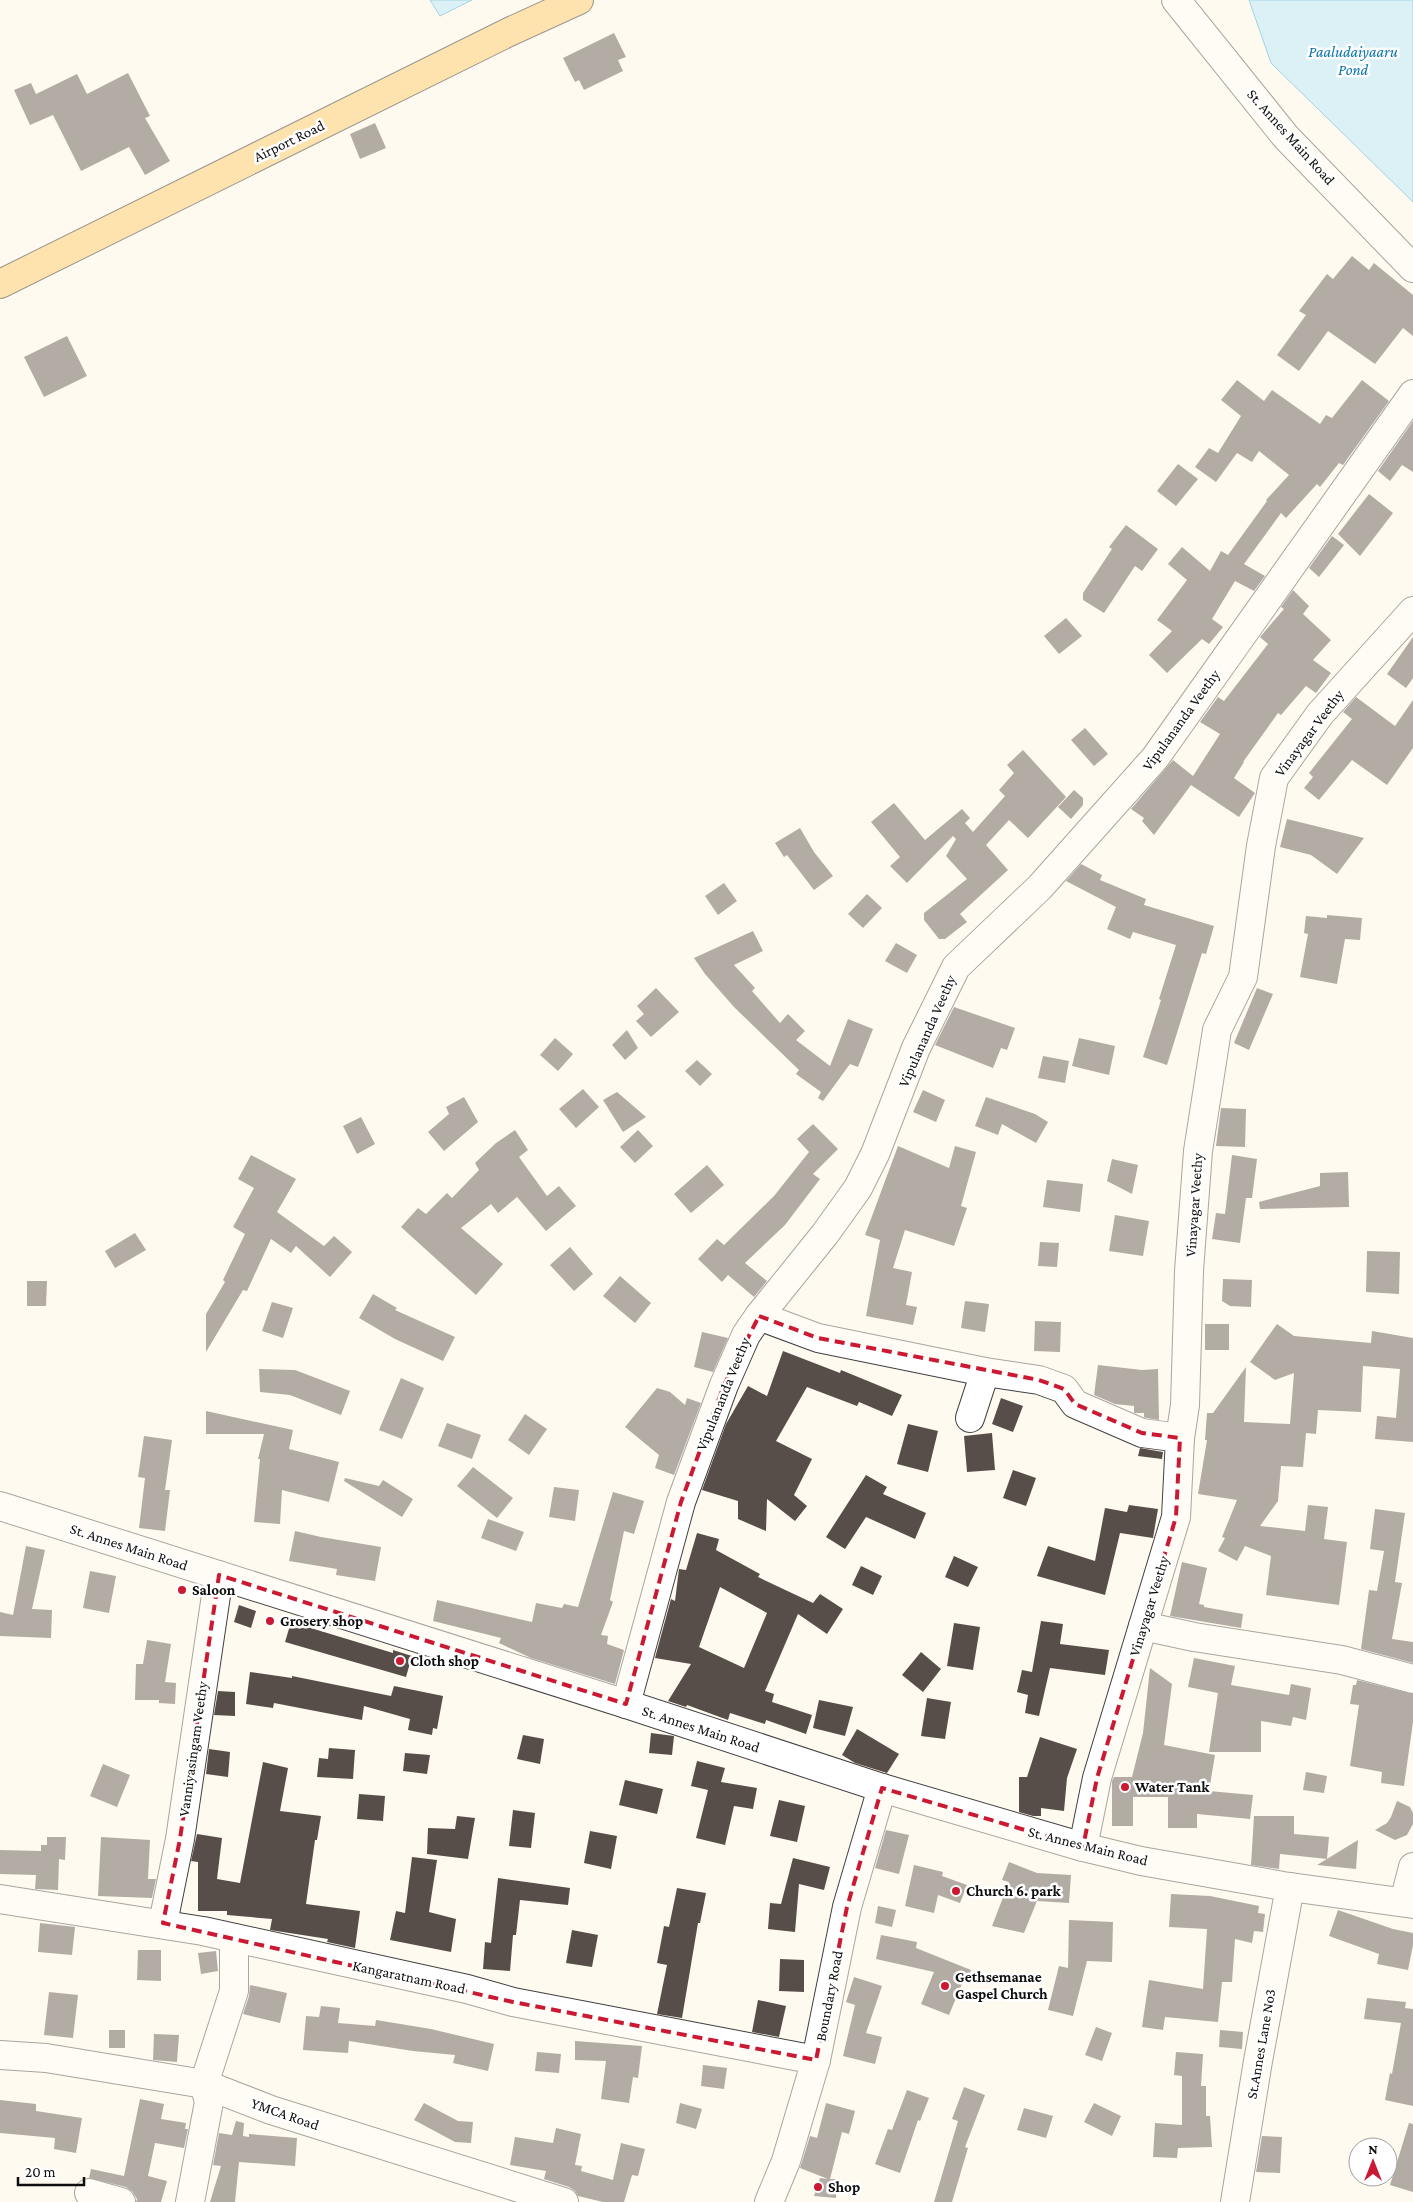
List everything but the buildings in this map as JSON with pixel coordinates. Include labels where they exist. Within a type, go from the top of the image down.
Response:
[{"type":"main road","name":"Airport Road","points":[[0,284],[509,32],[579,0]]},
{"type":"street","name":"St. Annes Main Road","points":[[1176,0],[1286,136],[1413,268]]},
{"type":"street","name":"Vipulananda Veethy","points":[[626,1704],[681,1502],[724,1385],[746,1335],[825,1234],[858,1188],[875,1154],[916,1048],[956,967],[1040,887],[1156,758],[1413,394]]},
{"type":"street","name":"Vinayagar Veethy","points":[[1083,1847],[1097,1778],[1176,1517],[1180,1438],[1185,1405],[1189,1271],[1198,1152],[1217,1030],[1243,977],[1261,846],[1274,778],[1320,714],[1413,611]]},
{"type":"street","points":[[759,1316],[818,1338],[985,1372],[1039,1380],[1064,1389],[1075,1404],[1142,1433],[1180,1438]]},
{"type":"street","points":[[970,1418],[985,1372]]},
{"type":"street","name":"St. Annes Main Road","points":[[0,1506],[626,1704],[882,1788],[1083,1847],[1141,1861],[1290,1887],[1409,1903]]},
{"type":"street","name":"Vanniyasingam Veethy","points":[[163,1923],[180,1839],[219,1575]]},
{"type":"street","points":[[1143,1626],[1194,1637],[1342,1660],[1413,1679]]},
{"type":"street","name":"Boundary Road","points":[[769,2202],[786,2161],[816,2060],[847,1907],[882,1788]]},
{"type":"street","points":[[1409,1903],[1413,1867]]},
{"type":"street","name":"St.Annes Lane No3","points":[[1235,2202],[1258,2061],[1290,1887]]},
{"type":"street","name":"Kangaratnam Road","points":[[0,1900],[163,1923],[467,1989],[513,2002],[816,2060]]},
{"type":"street","points":[[190,2202],[209,2102],[204,2084],[234,1991],[234,1938]]},
{"type":"street","name":"YMCA Road","points":[[0,2054],[46,2058],[204,2084],[271,2110],[564,2202]]},
{"type":"street","points":[[89,2193],[121,2202]]},
{"type":"highlighted area","points":[[759,1316],[818,1338],[1039,1380],[1064,1389],[1075,1404],[1142,1433],[1180,1438],[1176,1517],[1097,1778],[1083,1847],[882,1788],[847,1907],[816,2060],[513,2002],[163,1923],[180,1839],[219,1575],[626,1704],[681,1502],[724,1385]]},
{"type":"water","points":[[430,0],[472,0],[440,16]]},
{"type":"water","name":"Paaludaiyaaru Pond","points":[[1249,0],[1413,0],[1413,202],[1271,63]]},
{"type":"place","name":"Saloon","points":[[182,1590]]},
{"type":"place","name":"Grosery shop","points":[[270,1621]]},
{"type":"place","name":"Cloth shop","points":[[400,1661]]},
{"type":"place","name":"Water Tank","points":[[1125,1787]]},
{"type":"place","name":"Church 6. park","points":[[956,1891]]},
{"type":"place","name":"Gethsemanae Gaspel Church","points":[[945,1986]]},
{"type":"place","name":"Shop","points":[[818,2187]]}]
